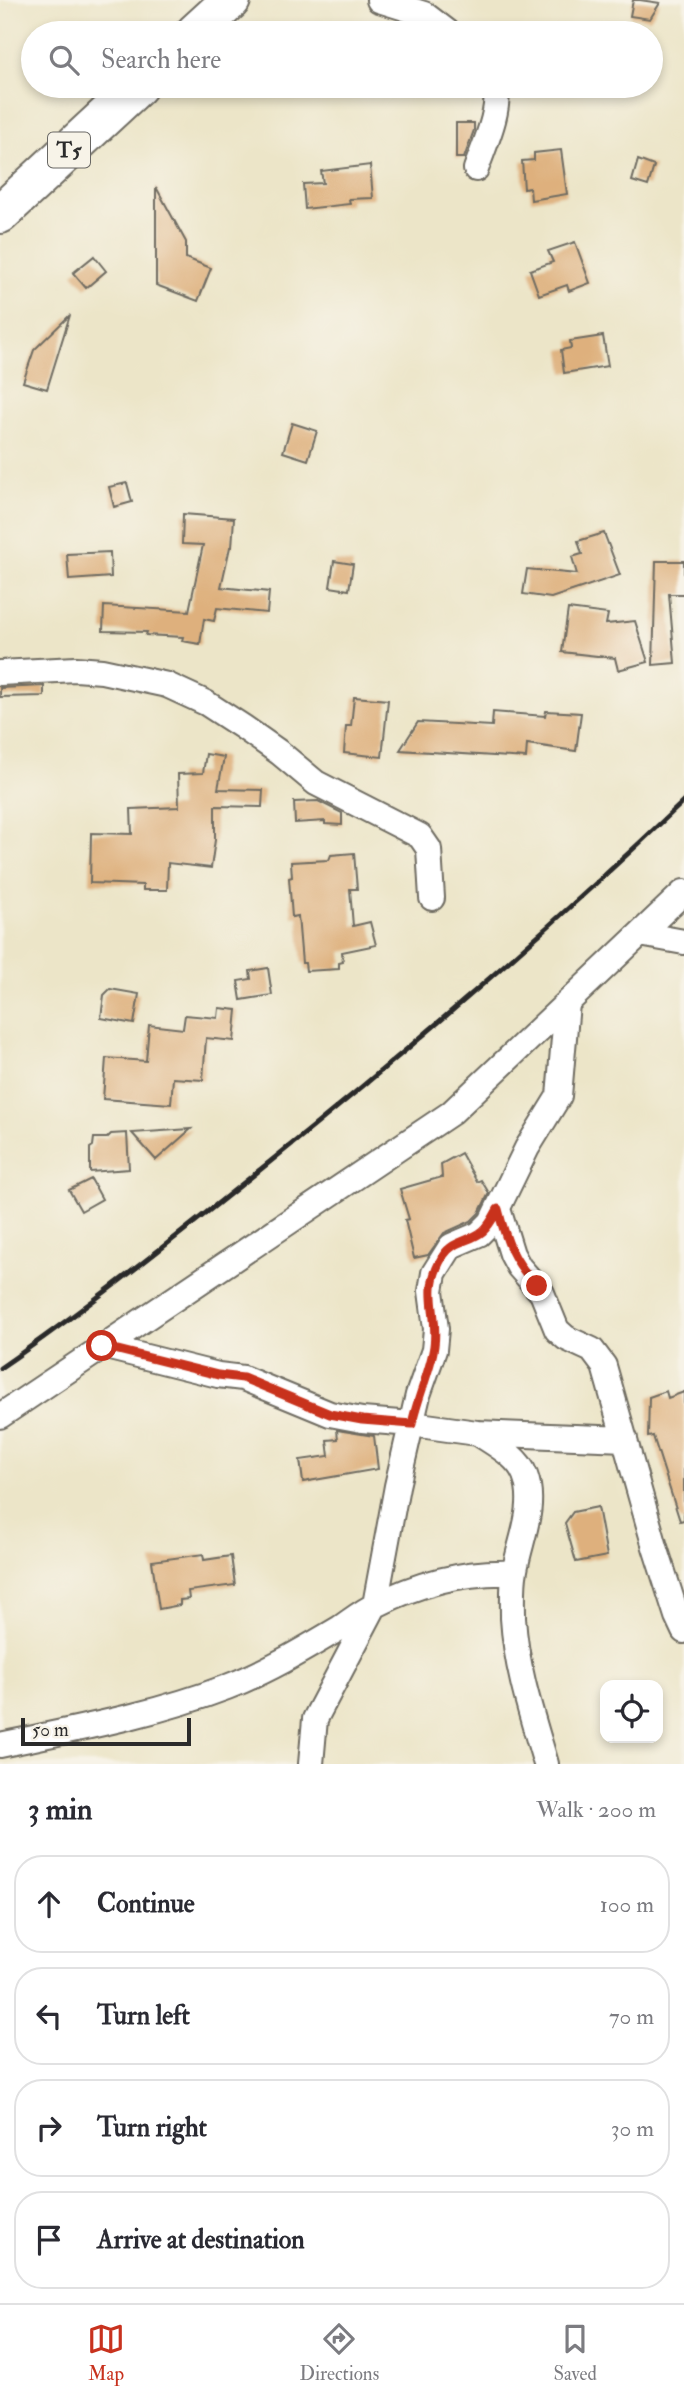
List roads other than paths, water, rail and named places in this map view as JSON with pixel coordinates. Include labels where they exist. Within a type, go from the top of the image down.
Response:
[{"type":"highway","points":[[208,21],[231,0]]},
{"type":"highway","name":"T5","points":[[0,214],[125,98]]},
{"type":"street","points":[[379,0],[424,14],[433,21]]},
{"type":"street","points":[[476,169],[497,98]]},
{"type":"street","points":[[0,673],[76,669],[102,671],[167,685],[206,703],[280,753],[316,783],[420,836],[429,849],[432,898]]},
{"type":"street","points":[[0,1416],[451,1113],[684,892]]},
{"type":"street","points":[[640,934],[684,942]]},
{"type":"street","points":[[311,1764],[315,1718],[375,1605],[397,1486],[434,1350],[436,1329],[430,1291],[434,1273],[451,1246],[484,1230],[498,1209],[527,1148],[559,1096],[568,1003]]},
{"type":"street","points":[[498,1209],[512,1254],[519,1267],[542,1293],[557,1331],[592,1350],[604,1366],[655,1547],[684,1631]]},
{"type":"street","points":[[102,1346],[218,1375],[243,1378],[330,1414],[362,1420],[477,1433],[625,1439]]},
{"type":"street","points":[[477,1433],[508,1453],[525,1474],[529,1493],[528,1515],[514,1573],[513,1617],[518,1657],[530,1711],[547,1764]]},
{"type":"street","points":[[0,1745],[102,1724],[224,1688],[279,1662],[375,1605],[416,1588],[458,1575],[485,1571],[514,1573]]},
{"type":"railway","points":[[0,1368],[132,1271],[370,1080],[477,990],[684,801]]}]
